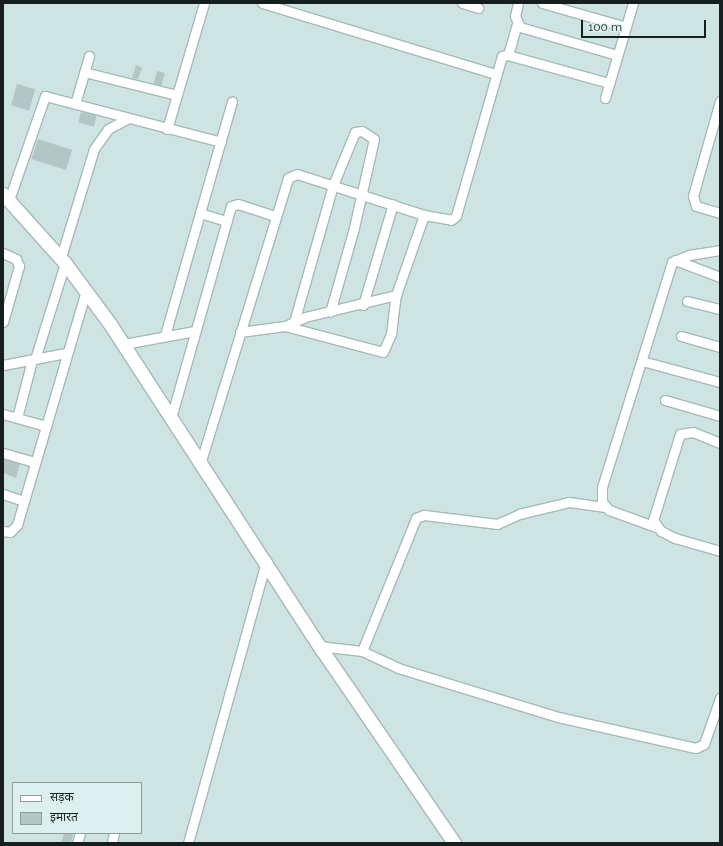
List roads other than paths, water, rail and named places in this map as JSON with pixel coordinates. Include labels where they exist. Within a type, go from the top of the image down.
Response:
[{"type":"street","points":[[167,129],[204,3]]},
{"type":"street","points":[[262,3],[495,74]]},
{"type":"street","points":[[462,3],[478,8]]},
{"type":"street","points":[[508,55],[517,24],[518,3]]},
{"type":"street","points":[[605,98],[633,3]]},
{"type":"street","points":[[546,4],[626,27]]},
{"type":"street","points":[[517,24],[617,55]]},
{"type":"street","points":[[201,461],[274,216],[290,175],[360,194],[424,215],[451,220],[456,216],[500,58],[508,55],[609,83]]},
{"type":"street","points":[[75,104],[89,56]]},
{"type":"street","points":[[84,72],[176,96]]},
{"type":"street","points":[[221,142],[127,119],[49,96],[42,98],[6,197],[63,260],[124,344],[266,561],[319,646],[454,843]]},
{"type":"street","points":[[165,335],[232,101]]},
{"type":"street","points":[[720,101],[694,196],[696,206],[720,211]]},
{"type":"street","points":[[17,418],[94,149],[108,129],[127,119]]},
{"type":"street","points":[[294,322],[333,186],[355,132],[362,131],[374,139],[330,312]]},
{"type":"street","points":[[171,418],[227,221],[235,203],[274,216]]},
{"type":"street","points":[[363,305],[393,204]]},
{"type":"street","points":[[200,213],[227,221]]},
{"type":"street","points":[[285,326],[383,352],[391,334],[396,295],[424,215]]},
{"type":"street","points":[[674,260],[720,250]]},
{"type":"street","points":[[3,253],[16,259],[19,266],[3,322]]},
{"type":"street","points":[[674,260],[720,277]]},
{"type":"street","points":[[604,507],[602,488],[674,260]]},
{"type":"street","points":[[3,530],[15,529],[66,353],[86,290]]},
{"type":"street","points":[[240,332],[285,326],[294,322],[363,305],[396,295]]},
{"type":"street","points":[[687,301],[720,309]]},
{"type":"street","points":[[124,344],[165,335],[195,331]]},
{"type":"street","points":[[680,336],[720,347]]},
{"type":"street","points":[[3,366],[66,353]]},
{"type":"street","points":[[642,360],[720,382]]},
{"type":"street","points":[[665,400],[720,416]]},
{"type":"street","points":[[3,414],[46,426]]},
{"type":"street","points":[[656,527],[654,514],[680,434],[693,432],[720,443]]},
{"type":"street","points":[[3,453],[35,462]]},
{"type":"street","points":[[3,494],[23,501]]},
{"type":"street","points":[[362,651],[416,518],[424,515],[497,524],[519,514],[569,502],[604,507],[656,527],[675,538],[720,550]]},
{"type":"street","points":[[188,843],[266,561]]},
{"type":"street","points":[[319,646],[362,651],[398,668],[620,733],[696,748],[704,744],[715,730],[720,700]]}]
